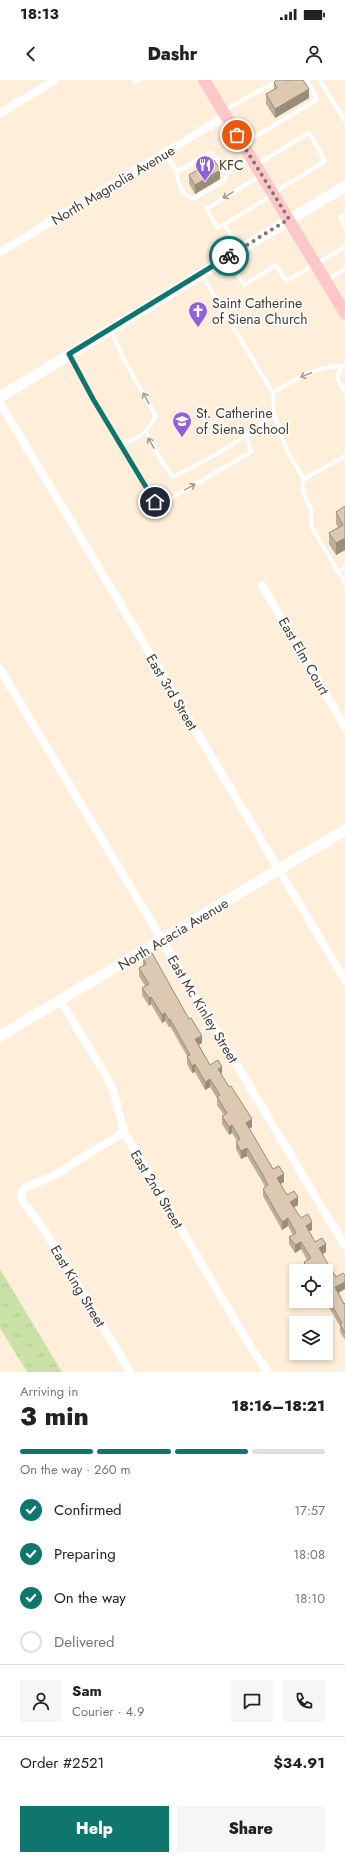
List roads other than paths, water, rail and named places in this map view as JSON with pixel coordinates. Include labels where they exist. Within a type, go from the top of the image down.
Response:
[{"type":"main road","points":[[204,80],[345,313]]},
{"type":"street","points":[[0,113],[55,80]]},
{"type":"street","name":"North Magnolia Avenue","points":[[0,252],[165,154],[224,114]]},
{"type":"street","points":[[0,397],[345,186]]},
{"type":"street","name":"East 3rd Street","points":[[0,403],[278,871],[345,980]]},
{"type":"street","name":"East Elm Court","points":[[262,585],[345,727]]},
{"type":"street","name":"East Mc Kinley Street","points":[[0,669],[161,941],[345,1246]]},
{"type":"street","name":"North Acacia Avenue","points":[[0,1036],[345,832]]},
{"type":"street","name":"East 2nd Street","points":[[60,1000],[108,1079],[114,1093],[124,1132],[253,1351],[268,1372]]},
{"type":"street","name":"East King Street","points":[[124,1132],[53,1176],[26,1187],[20,1196],[45,1231],[130,1372]]},
{"type":"lane","points":[[134,80],[135,82],[139,80]]},
{"type":"lane","points":[[224,114],[279,80]]},
{"type":"lane","points":[[243,144],[316,100],[316,95],[307,80]]},
{"type":"lane","points":[[320,80],[345,121]]},
{"type":"lane","points":[[165,154],[176,170],[178,181],[188,197],[193,199],[224,181],[228,172],[309,133],[325,161],[218,228],[206,208],[262,175]]},
{"type":"lane","points":[[176,170],[181,170],[209,153],[213,154],[224,170],[228,172]]},
{"type":"lane","points":[[345,214],[340,217],[345,226]]},
{"type":"lane","points":[[224,224],[240,249]]},
{"type":"lane","points":[[227,257],[244,285],[276,265],[286,281],[345,247]]},
{"type":"lane","points":[[326,281],[345,269]]},
{"type":"lane","points":[[201,273],[273,393],[274,414],[287,451],[304,479],[302,487],[311,509],[311,526],[345,583]]},
{"type":"lane","points":[[110,329],[123,358],[156,416],[146,432],[129,442],[119,442]]},
{"type":"lane","points":[[69,354],[155,502],[168,500],[251,452],[246,435]]},
{"type":"lane","points":[[273,393],[302,376],[331,366],[343,365],[337,378],[345,392]]},
{"type":"lane","points":[[146,432],[162,462],[173,477],[198,465],[246,435],[274,414]]},
{"type":"lane","points":[[304,479],[345,456]]},
{"type":"lane","points":[[338,572],[345,568]]},
{"type":"place","name":"KFC","points":[[205,182]]},
{"type":"place","name":"Saint Catherine of Siena Church","points":[[198,328]]},
{"type":"place","name":"St. Catherine of Siena School","points":[[182,438]]}]
